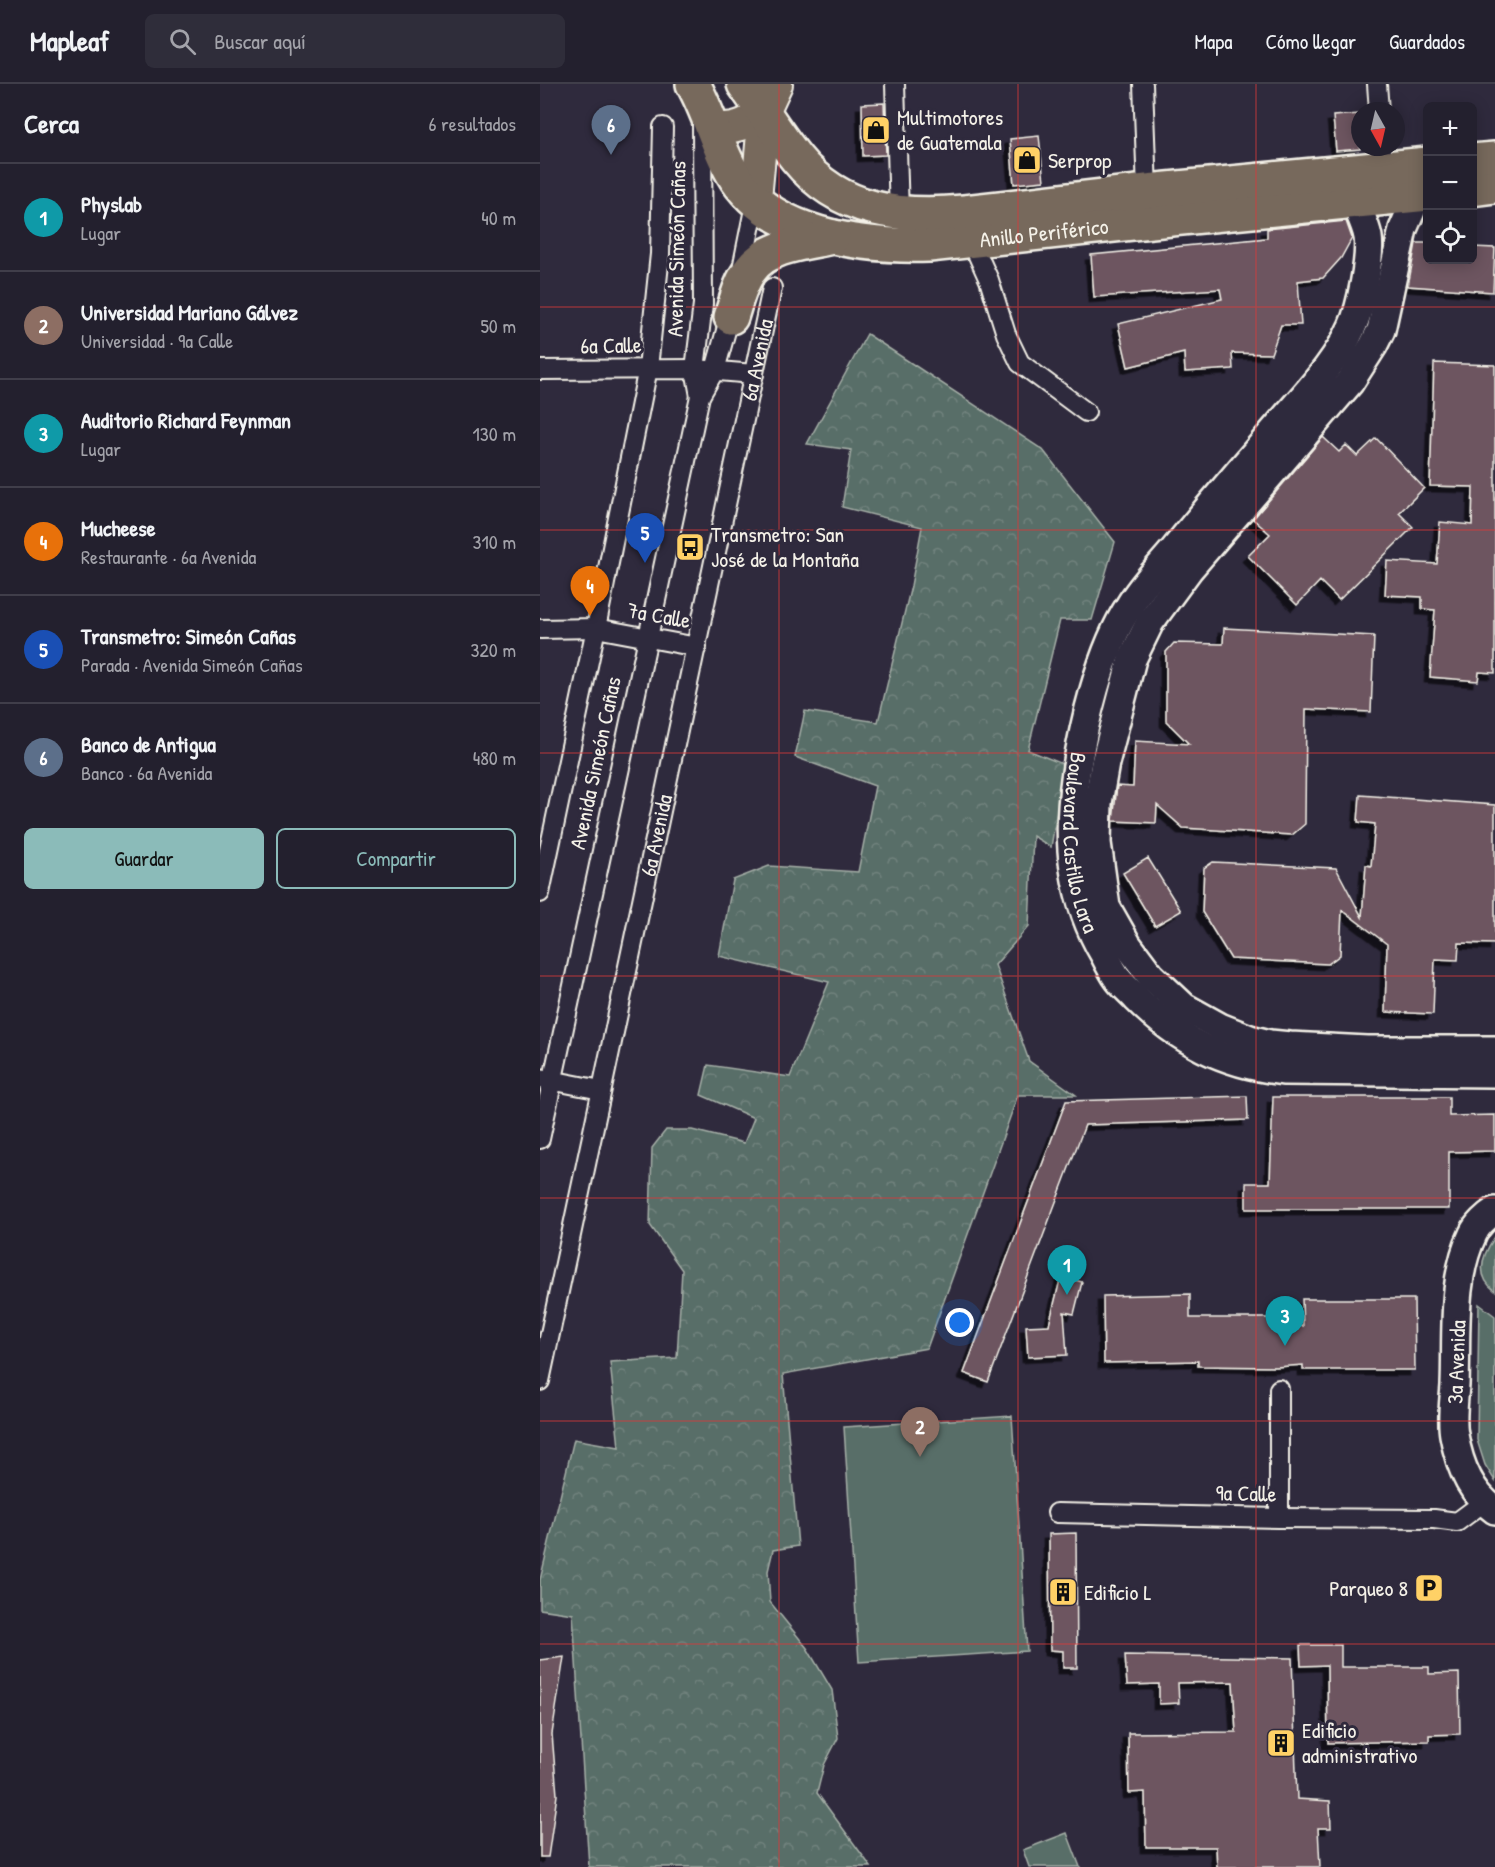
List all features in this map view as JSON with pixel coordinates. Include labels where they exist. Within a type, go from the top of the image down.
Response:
[{"type":"highway","name":"Anillo Periférico","points":[[761,96],[796,159],[812,175],[824,185],[859,204],[899,214],[964,212],[1147,191],[1382,158],[1423,183]]},
{"type":"highway","name":"Anillo Periférico","points":[[704,99],[732,171],[743,187],[785,220],[822,234],[856,241],[911,246],[1151,220],[1355,202],[1423,184]]},
{"type":"highway","points":[[1477,161],[1495,159]]},
{"type":"highway","points":[[1477,188],[1495,186]]},
{"type":"highway","points":[[753,298],[751,269],[768,254],[783,248],[836,237]]},
{"type":"main road","points":[[704,99],[720,128],[733,128],[753,119],[761,96]]},
{"type":"main road","points":[[756,199],[761,96]]},
{"type":"street","points":[[895,84],[899,214]]},
{"type":"street","points":[[1143,84],[1147,191]]},
{"type":"street","points":[[1377,84],[1378,102]]},
{"type":"street","name":"Avenida Simeón Cañas","points":[[700,396],[695,369],[703,304],[704,99]]},
{"type":"street","points":[[540,893],[648,368],[660,254],[663,127]]},
{"type":"street","name":"Boulevard Castillo Lara","points":[[1423,186],[1403,230],[1381,330],[1373,346],[1350,382],[1189,569],[1150,622],[1132,659],[1105,763],[1098,803],[1097,843],[1082,910],[1118,980],[1152,1013],[1188,1041],[1229,1060],[1268,1056],[1453,1062],[1495,1073]]},
{"type":"street","name":"Avenida Simeón Cañas","points":[[540,1139],[546,1079],[700,396],[753,298],[756,199]]},
{"type":"street","name":"Boulevard Castillo Lara","points":[[1089,880],[1071,847],[1072,800],[1079,752],[1097,683],[1111,643],[1130,605],[1216,498],[1329,365],[1348,335],[1354,324],[1363,290],[1368,248],[1365,223],[1355,202]]},
{"type":"street","points":[[971,240],[989,280],[1006,334],[1020,363],[1086,412]]},
{"type":"street","name":"6a Avenida","points":[[540,1381],[754,374],[753,298]]},
{"type":"street","name":"6a Calle","points":[[540,370],[648,368],[754,374]]},
{"type":"street","points":[[1130,605],[1150,622]]},
{"type":"street","name":"7a Calle","points":[[540,629],[596,628],[697,647]]},
{"type":"street","name":"Boulevard Castillo Lara","points":[[1453,1062],[1495,1050]]},
{"type":"street","points":[[546,1079],[601,1090]]},
{"type":"street","name":"3a Avenida","points":[[1485,1502],[1471,1486],[1453,1433],[1458,1293],[1465,1259],[1474,1232],[1495,1211]]},
{"type":"street","points":[[1279,1389],[1279,1518]]},
{"type":"street","name":"9a Calle","points":[[1057,1513],[1434,1519],[1454,1508],[1485,1502]]},
{"type":"green space","points":[[867,334],[1043,450],[1115,542],[1092,620],[1060,620],[1028,750],[1065,765],[1051,847],[1033,836],[1029,926],[995,965],[1029,1061],[1076,1095],[1018,1095],[927,1348],[783,1374],[798,1546],[773,1550],[768,1571],[770,1602],[807,1648],[832,1690],[838,1738],[824,1765],[817,1793],[871,1867],[589,1867],[573,1614],[540,1609],[540,1580],[574,1439],[619,1447],[610,1362],[677,1358],[682,1270],[650,1225],[652,1148],[666,1130],[692,1130],[744,1143],[754,1118],[701,1095],[708,1065],[790,1077],[829,982],[719,956],[733,880],[769,866],[858,872],[875,786],[795,757],[805,711],[878,722],[911,586],[922,527],[842,507],[851,450],[807,444]]},
{"type":"green space","points":[[1495,1237],[1495,1291],[1485,1279],[1483,1265],[1487,1251]]},
{"type":"green space","points":[[1479,1304],[1495,1316],[1495,1481],[1485,1465],[1477,1440]]},
{"type":"green space","points":[[1012,1416],[1027,1651],[859,1662],[844,1427]]},
{"type":"green space","points":[[1067,1833],[1080,1867],[1029,1867],[1023,1850]]},
{"type":"building","name":"Multimotores de Guatemala","points":[[884,103],[886,155],[863,156],[862,104]]},
{"type":"building","points":[[1351,115],[1351,150],[1336,151],[1333,116]]},
{"type":"building","name":"Serprop","points":[[1039,136],[1044,181],[1014,184],[1010,139]]},
{"type":"building","points":[[1346,221],[1352,238],[1341,258],[1323,278],[1298,281],[1301,325],[1281,325],[1271,354],[1232,353],[1233,369],[1185,372],[1184,353],[1128,367],[1118,324],[1222,299],[1220,289],[1094,297],[1091,255],[1267,238],[1267,229]]},
{"type":"building","points":[[1416,243],[1423,243],[1423,264],[1477,264],[1477,247],[1495,248],[1493,292],[1408,286]]},
{"type":"building","points":[[1434,363],[1495,365],[1495,673],[1479,672],[1478,681],[1430,677],[1435,610],[1422,609],[1422,597],[1385,595],[1387,561],[1437,564],[1440,522],[1472,525],[1473,487],[1430,486]]},
{"type":"building","points":[[1323,437],[1339,452],[1346,445],[1357,456],[1376,438],[1424,488],[1399,513],[1413,527],[1339,600],[1320,581],[1297,605],[1248,556],[1270,534],[1253,519]]},
{"type":"building","points":[[1224,628],[1374,636],[1371,712],[1306,709],[1305,824],[1292,835],[1183,828],[1157,805],[1156,823],[1113,821],[1117,786],[1133,787],[1135,741],[1189,744],[1166,721],[1166,652],[1174,643],[1223,644]]},
{"type":"building","points":[[1360,795],[1495,805],[1495,944],[1459,943],[1458,960],[1435,959],[1433,1014],[1385,1012],[1387,944],[1342,910],[1340,955],[1328,964],[1231,959],[1202,912],[1204,868],[1213,862],[1336,868],[1362,917],[1366,865],[1371,866],[1375,824],[1358,822]]},
{"type":"building","points":[[1148,858],[1181,911],[1155,926],[1123,873]]},
{"type":"building","points":[[1247,1096],[1248,1120],[1085,1125],[988,1382],[964,1373],[1066,1101]]},
{"type":"building","points":[[1273,1097],[1449,1097],[1449,1116],[1495,1115],[1495,1151],[1449,1152],[1449,1209],[1246,1209],[1246,1183],[1270,1183]]},
{"type":"building","points":[[1061,1276],[1082,1282],[1074,1314],[1064,1312],[1067,1355],[1028,1357],[1026,1326],[1049,1325]]},
{"type":"building","points":[[1190,1294],[1190,1318],[1286,1318],[1303,1326],[1302,1299],[1414,1299],[1415,1370],[1303,1370],[1303,1365],[1198,1366],[1198,1361],[1104,1363],[1103,1296]]},
{"type":"building","name":"Edificio L","points":[[1076,1533],[1077,1668],[1063,1668],[1063,1651],[1050,1650],[1049,1534]]},
{"type":"building","points":[[1300,1645],[1341,1645],[1341,1667],[1429,1667],[1429,1674],[1459,1673],[1460,1734],[1429,1735],[1429,1741],[1328,1743],[1327,1665],[1301,1666]]},
{"type":"building","points":[[1125,1655],[1292,1658],[1297,1799],[1330,1801],[1331,1828],[1318,1828],[1320,1867],[1217,1867],[1216,1847],[1146,1847],[1145,1792],[1129,1793],[1128,1733],[1236,1732],[1233,1682],[1178,1683],[1179,1703],[1159,1704],[1159,1684],[1127,1685]]},
{"type":"building","points":[[564,1657],[552,1734],[557,1795],[548,1857],[540,1857],[540,1660]]},
{"type":"place","name":"Multimotores de Guatemala","points":[[876,130]]},
{"type":"place","name":"Banco de Antigua","points":[[611,155]]},
{"type":"place","name":"Serprop","points":[[1027,160]]},
{"type":"place","name":"Transmetro: San José de la Montaña","points":[[690,547]]},
{"type":"place","name":"Transmetro: Simeón Cañas","points":[[645,563]]},
{"type":"place","name":"Mucheese","points":[[590,616]]},
{"type":"place","name":"Physlab","points":[[1067,1295]]},
{"type":"place","name":"Auditorio Richard Feynman","points":[[1285,1346]]},
{"type":"place","name":"Universidad Mariano Gálvez","points":[[920,1457]]},
{"type":"place","name":"Parqueo 8","points":[[1429,1588]]},
{"type":"place","name":"Edificio L","points":[[1063,1592]]},
{"type":"place","name":"Edificio administrativo","points":[[1281,1743]]}]
